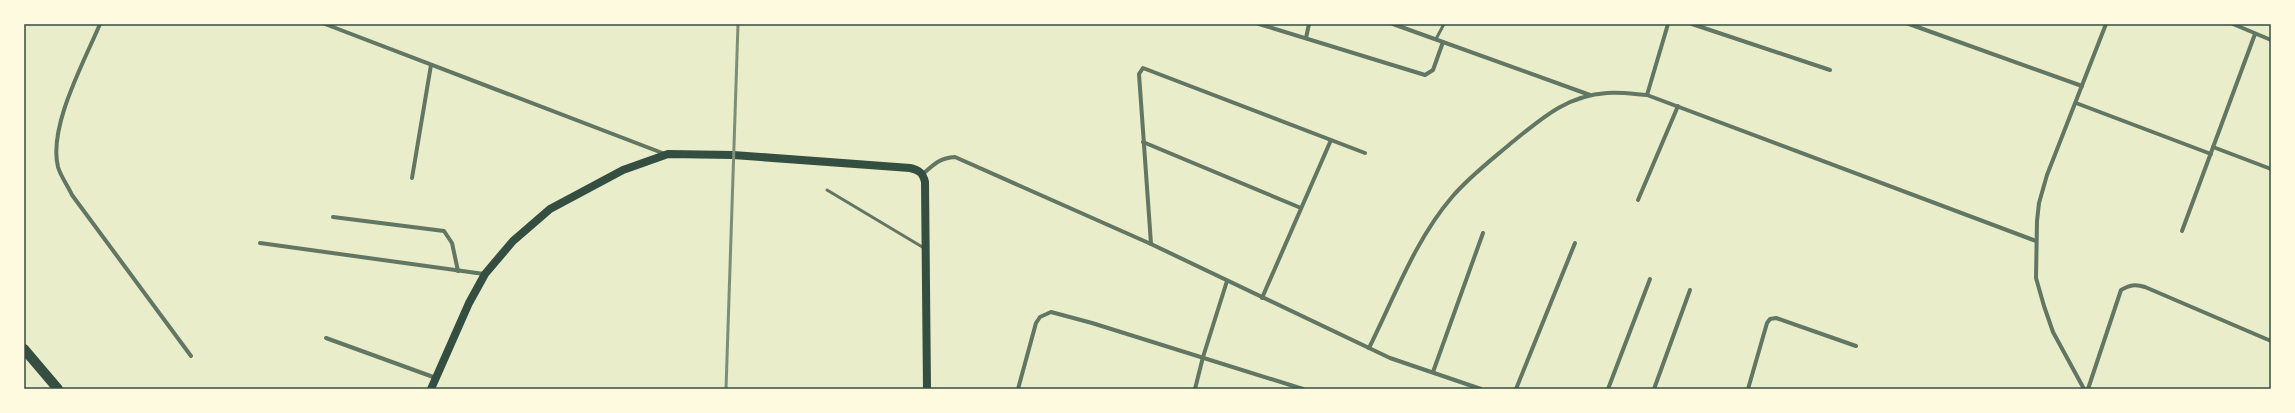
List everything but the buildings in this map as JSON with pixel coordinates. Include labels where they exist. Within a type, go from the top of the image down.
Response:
[{"type":"main road","points":[[431,389],[469,303],[485,274],[513,241],[550,209],[623,170],[668,154],[733,155],[910,168],[918,170],[923,174],[925,182],[927,250],[927,389]]},
{"type":"main road","points":[[24,349],[58,389]]},
{"type":"street","points":[[100,24],[60,121],[56,148],[59,168],[72,195],[191,356]]},
{"type":"street","points":[[324,24],[338,26],[431,65],[668,154]]},
{"type":"street","points":[[1259,24],[1425,75],[1433,70],[1443,42]]},
{"type":"street","points":[[1306,38],[1309,24]]},
{"type":"street","points":[[1393,24],[1590,95]]},
{"type":"street","points":[[1647,95],[1668,24]]},
{"type":"street","points":[[1692,24],[1830,70]]},
{"type":"street","points":[[1909,24],[2082,86]]},
{"type":"street","points":[[2084,389],[2053,332],[2044,306],[2036,278],[2036,242],[2039,203],[2106,24]]},
{"type":"street","points":[[2232,24],[2271,40]]},
{"type":"street","points":[[2182,231],[2255,34]]},
{"type":"street","points":[[412,178],[431,65]]},
{"type":"street","points":[[1151,244],[1139,74],[1143,68],[1365,153]]},
{"type":"street","points":[[1369,348],[1424,236],[1452,197],[1469,178],[1550,111],[1571,101],[1590,95],[1608,93],[1647,95],[2036,242]]},
{"type":"street","points":[[2076,103],[2211,154]]},
{"type":"street","points":[[1638,200],[1678,106]]},
{"type":"street","points":[[1262,298],[1331,140]]},
{"type":"street","points":[[1143,142],[1301,208]]},
{"type":"street","points":[[2213,147],[2271,169]]},
{"type":"street","points":[[923,174],[935,162],[944,158],[956,157],[1151,244],[1390,358],[1481,389]]},
{"type":"street","points":[[333,217],[444,231],[452,243],[458,271]]},
{"type":"street","points":[[1433,372],[1483,233]]},
{"type":"street","points":[[260,243],[485,274]]},
{"type":"street","points":[[1516,389],[1575,243]]},
{"type":"street","points":[[1608,389],[1650,279]]},
{"type":"street","points":[[1195,389],[1203,357],[1227,281]]},
{"type":"street","points":[[2088,389],[2121,290],[2128,286],[2137,284],[2145,287],[2271,341]]},
{"type":"street","points":[[1654,389],[1690,290]]},
{"type":"street","points":[[1018,389],[1036,324],[1040,317],[1051,312],[1092,322],[1303,389]]},
{"type":"street","points":[[1748,389],[1767,323],[1770,319],[1776,318],[1856,346]]},
{"type":"street","points":[[326,338],[436,378]]},
{"type":"lane","points":[[1436,39],[1444,24]]},
{"type":"lane","points":[[827,190],[927,250]]},
{"type":"railway","points":[[726,389],[738,24]]}]
